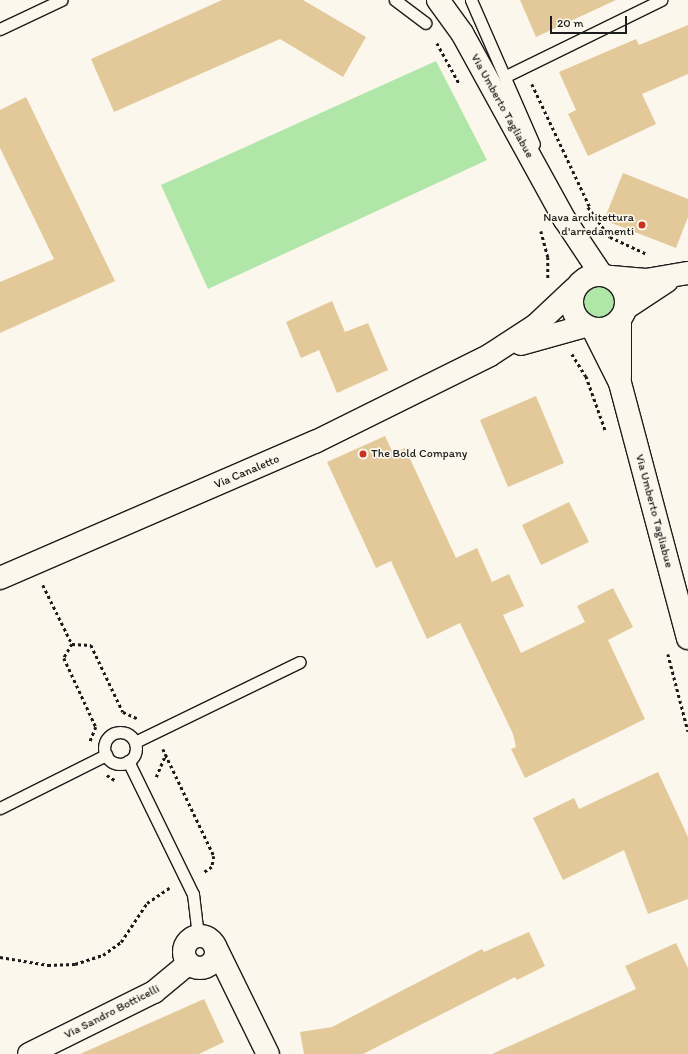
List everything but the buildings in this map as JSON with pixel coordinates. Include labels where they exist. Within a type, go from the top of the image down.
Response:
[{"type":"street","name":"Via Umberto Tagliabue","points":[[438,0],[462,34],[563,217],[606,275]]},
{"type":"street","name":"Via Umberto Tagliabue","points":[[563,217],[576,286]]},
{"type":"street","points":[[606,275],[639,280],[681,275],[623,313],[608,328],[589,327],[572,310],[576,286],[606,275]]},
{"type":"street","points":[[606,275],[620,284],[623,313]]},
{"type":"street","name":"Via Canaletto","points":[[0,578],[315,442],[490,355],[536,325],[576,286]]},
{"type":"street","name":"Via Umberto Tagliabue","points":[[620,383],[623,313]]},
{"type":"street","name":"Via Umberto Tagliabue","points":[[589,327],[620,383],[688,638]]},
{"type":"street","name":"Via Canaletto","points":[[490,355],[589,327]]},
{"type":"street","points":[[207,941],[268,1054]]},
{"type":"street","name":"Via Sandro Botticelli","points":[[29,1054],[154,992],[189,963],[184,954],[186,944],[207,941]]},
{"type":"lane","points":[[0,29],[61,0]]},
{"type":"lane","points":[[395,0],[425,23]]},
{"type":"lane","name":"Via Umberto Tagliabue","points":[[470,0],[506,76],[563,217]]},
{"type":"lane","points":[[506,76],[661,0]]},
{"type":"lane","points":[[135,742],[300,662]]},
{"type":"lane","points":[[113,734],[128,734],[135,742],[135,752],[128,761],[117,763],[106,755],[106,740],[113,734]]},
{"type":"lane","points":[[0,808],[106,755]]},
{"type":"lane","points":[[128,761],[186,880],[194,899],[207,941]]},
{"type":"path","points":[[425,23],[461,87]]},
{"type":"path","points":[[563,217],[590,207],[610,237],[651,255]]},
{"type":"path","points":[[538,225],[542,232],[548,257],[545,286]]},
{"type":"path","points":[[566,349],[578,360],[586,376],[608,440]]},
{"type":"path","points":[[0,957],[48,965],[76,964],[103,954],[121,942],[147,903],[186,880],[209,870],[214,856],[156,732],[149,723],[123,712],[90,645],[72,644],[33,564]]},
{"type":"green space","points":[[436,61],[487,160],[208,289],[161,185]]},
{"type":"green space","points":[[602,284],[611,289],[615,295],[615,309],[611,315],[602,320],[594,320],[585,315],[581,309],[580,298],[585,289],[591,285]]},
{"type":"place","name":"Nava architettura d'arredamenti","points":[[642,225]]},
{"type":"place","name":"The Bold Company","points":[[363,454]]}]
